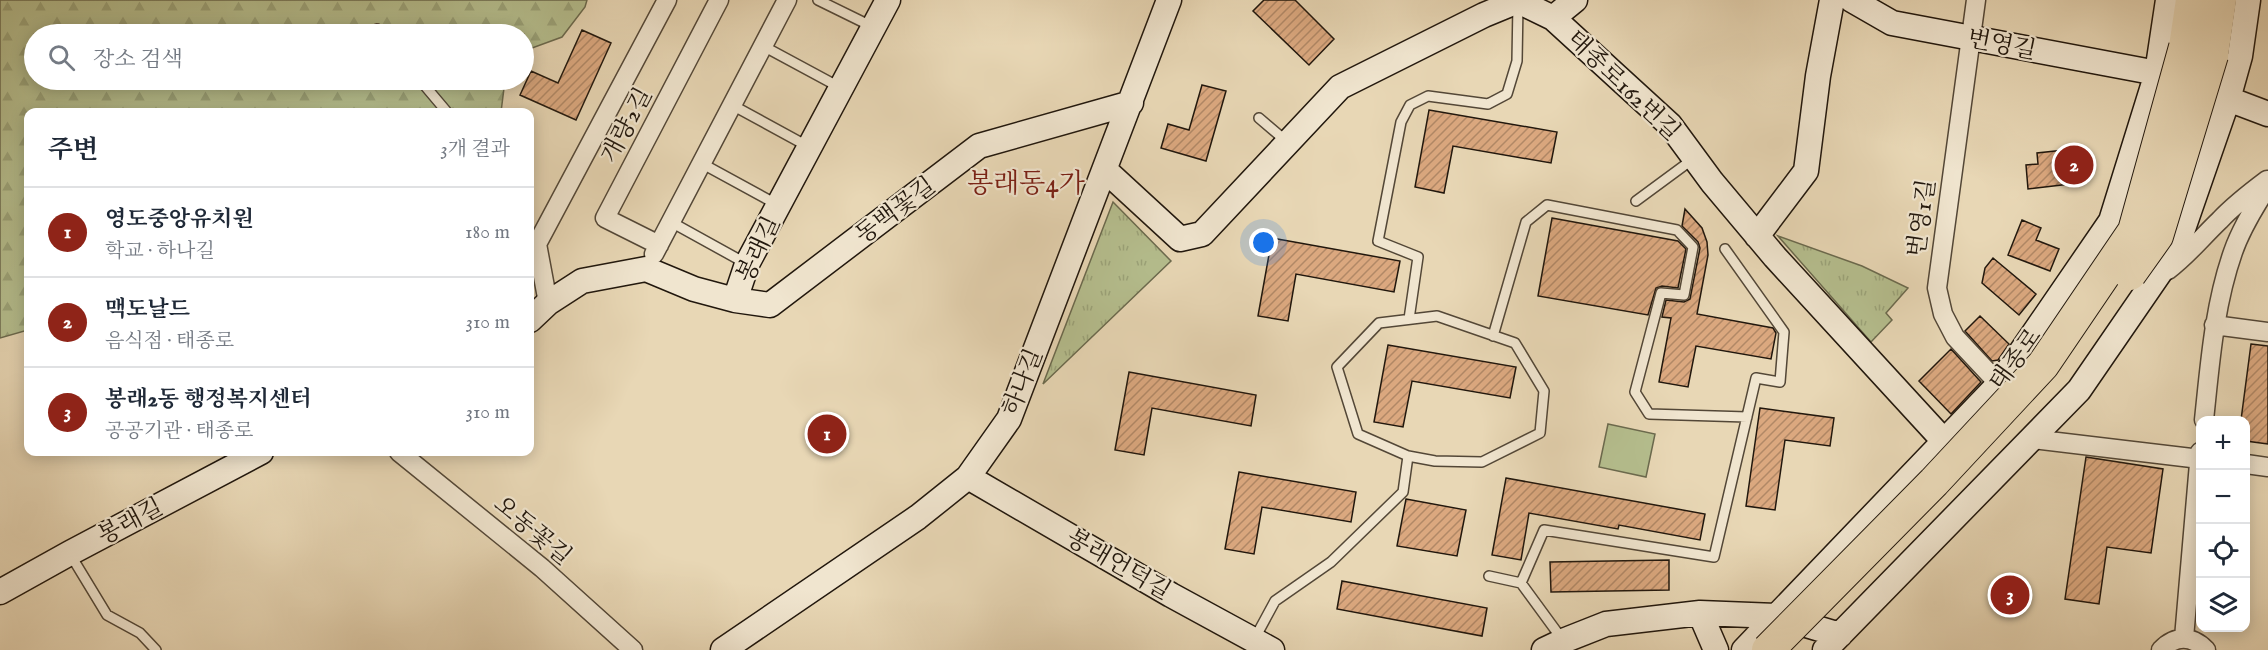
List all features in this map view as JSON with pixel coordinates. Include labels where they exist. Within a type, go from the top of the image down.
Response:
[{"type":"highway","points":[[1768,650],[1934,482],[2043,365],[2134,231],[2185,47],[2192,0]]},
{"type":"highway","points":[[1795,650],[2056,378],[2157,236],[2212,55],[2220,0]]},
{"type":"main road","name":"봉래길","points":[[646,269],[694,289],[735,300],[747,264],[888,0]]},
{"type":"main road","name":"하나길","points":[[723,650],[918,518],[968,477],[1009,419],[1169,0]]},
{"type":"main road","points":[[1553,18],[1575,0]]},
{"type":"main road","points":[[1757,236],[1806,171],[1818,76],[1832,0]]},
{"type":"main road","name":"번영길","points":[[1852,0],[1893,23],[2157,73],[2268,114]]},
{"type":"main road","name":"태종로","points":[[1744,650],[1999,384],[2111,221],[2157,73],[2168,0]]},
{"type":"main road","points":[[1553,645],[1606,624],[1700,613],[1776,616],[1833,643],[2079,390],[2176,249],[2228,99],[2240,56],[2248,0]]},
{"type":"main road","points":[[1105,170],[1180,239],[1202,234],[1340,87],[1484,15],[1518,1]]},
{"type":"main road","name":"태종로162번길","points":[[1518,1],[1553,18],[1670,125],[1757,236],[1944,441]]},
{"type":"main road","name":"동백꽃길","points":[[735,300],[770,304],[979,146],[1131,103]]},
{"type":"main road","points":[[2118,200],[2131,192],[2157,195],[2178,202],[2186,220]]},
{"type":"main road","points":[[534,316],[548,303],[582,281],[646,269]]},
{"type":"main road","name":"봉래길","points":[[0,592],[253,456]]},
{"type":"main road","name":"봉래언덕길","points":[[968,477],[1263,645]]},
{"type":"main road","points":[[1700,613],[1716,650]]},
{"type":"street","points":[[534,240],[667,0]]},
{"type":"street","name":"개량2길","points":[[658,245],[604,218],[719,0]]},
{"type":"street","points":[[646,269],[788,0]]},
{"type":"street","name":"번영1길","points":[[1976,0],[1937,288],[1943,314],[1955,337],[1999,384]]},
{"type":"street","points":[[2155,280],[2183,258],[2220,219],[2268,179]]},
{"type":"street","points":[[2204,416],[2214,326],[2233,251],[2268,186]]},
{"type":"street","points":[[534,246],[548,303]]},
{"type":"street","points":[[2214,326],[2268,332]]},
{"type":"street","points":[[2032,439],[2196,458]]},
{"type":"street","name":"오동꽃길","points":[[404,456],[542,568],[633,650]]},
{"type":"street","points":[[2250,465],[2268,467]]},
{"type":"street","points":[[2184,638],[2199,470]]},
{"type":"street","points":[[2161,650],[2175,639],[2184,638],[2193,640],[2206,650]]},
{"type":"lane","points":[[818,0],[873,27]]},
{"type":"lane","points":[[1409,319],[1418,257],[1378,241],[1401,122],[1410,105],[1428,96],[1488,104],[1507,94],[1517,62],[1518,1]]},
{"type":"lane","points":[[763,46],[841,88]]},
{"type":"lane","points":[[428,90],[444,108]]},
{"type":"lane","points":[[732,105],[809,147]]},
{"type":"lane","points":[[1258,118],[1288,143]]},
{"type":"lane","points":[[1636,201],[1695,158]]},
{"type":"lane","points":[[701,164],[778,205]]},
{"type":"lane","points":[[1493,336],[1527,222],[1547,205],[1677,230],[1693,247],[1684,295],[1661,293],[1635,392],[1649,414],[1747,417]]},
{"type":"lane","points":[[671,222],[747,264]]},
{"type":"lane","points":[[1521,582],[1544,530],[1714,557],[1756,378],[1780,382],[1784,332],[1725,249]]},
{"type":"lane","points":[[1437,316],[1515,343],[1544,391],[1540,433],[1482,462],[1434,461],[1408,456],[1359,434],[1337,367],[1380,322],[1409,319],[1437,316]]},
{"type":"lane","points":[[1263,645],[1275,601],[1330,562],[1403,492],[1408,456]]},
{"type":"lane","points":[[70,553],[107,615],[140,633],[156,650]]},
{"type":"lane","points":[[1489,576],[1521,582]]},
{"type":"lane","points":[[1521,582],[1553,645]]},
{"type":"green space","points":[[0,0],[587,0],[585,7],[562,37],[534,47],[534,24],[24,24],[24,90],[504,90],[502,108],[24,108],[24,331],[0,338]]},
{"type":"green space","points":[[1113,202],[1171,261],[1043,384]]},
{"type":"green space","points":[[1778,236],[1862,266],[1908,288],[1886,313],[1892,320],[1871,342]]},
{"type":"green space","points":[[1608,424],[1655,434],[1646,477],[1599,467]]},
{"type":"building","points":[[1264,0],[1295,0],[1334,39],[1309,65],[1253,11]]},
{"type":"building","points":[[582,30],[611,43],[576,120],[520,95],[522,90],[534,90],[534,72],[558,83]]},
{"type":"building","points":[[1202,85],[1226,91],[1206,161],[1161,148],[1168,124],[1189,130]]},
{"type":"building","points":[[1429,110],[1557,132],[1551,163],[1453,146],[1444,193],[1415,187]]},
{"type":"building","points":[[2083,148],[2087,182],[2028,189],[2026,165],[2038,164],[2037,153]]},
{"type":"building","points":[[1685,209],[1702,228],[1707,242],[1708,255],[1697,314],[1773,328],[1776,333],[1771,359],[1696,346],[1688,387],[1659,382],[1671,318],[1662,317],[1666,300],[1684,302],[1690,299],[1700,248],[1698,242],[1682,226]]},
{"type":"building","points":[[1552,218],[1678,241],[1686,249],[1678,288],[1662,286],[1656,288],[1648,315],[1538,296]]},
{"type":"building","points":[[2022,220],[2041,228],[2036,240],[2059,249],[2050,271],[2008,255]]},
{"type":"building","points":[[1272,238],[1400,261],[1394,292],[1296,274],[1288,321],[1258,316]]},
{"type":"building","points":[[1993,258],[2036,294],[2019,315],[1982,283],[1985,268]]},
{"type":"building","points":[[1980,316],[2009,344],[1998,360],[1992,361],[1965,331]]},
{"type":"building","points":[[2251,344],[2268,346],[2268,444],[2250,442],[2250,416],[2242,416]]},
{"type":"building","points":[[1388,345],[1516,367],[1510,398],[1412,381],[1403,427],[1374,422]]},
{"type":"building","points":[[1951,349],[1981,382],[1951,414],[1919,381]]},
{"type":"building","points":[[1129,372],[1256,395],[1251,426],[1152,408],[1144,455],[1115,450]]},
{"type":"building","points":[[1760,408],[1834,418],[1830,446],[1785,440],[1775,510],[1746,506]]},
{"type":"building","points":[[2086,457],[2163,469],[2151,553],[2107,547],[2099,604],[2065,599]]},
{"type":"building","points":[[1239,472],[1356,492],[1351,522],[1262,507],[1254,554],[1225,549]]},
{"type":"building","points":[[1506,478],[1705,514],[1700,540],[1619,525],[1618,529],[1529,513],[1521,560],[1492,555]]},
{"type":"building","points":[[1406,499],[1466,510],[1457,556],[1397,546]]},
{"type":"building","points":[[1669,560],[1669,590],[1551,592],[1550,562]]},
{"type":"building","points":[[1342,581],[1487,608],[1482,636],[1337,609]]},
{"type":"place","name":"맥도날드","points":[[2074,165]]},
{"type":"place","name":"영도중앙유치원","points":[[827,434]]},
{"type":"place","name":"봉래2동 행정복지센터","points":[[2010,595]]},
{"type":"district","name":"봉래동4가","points":[[1026,183]]}]
